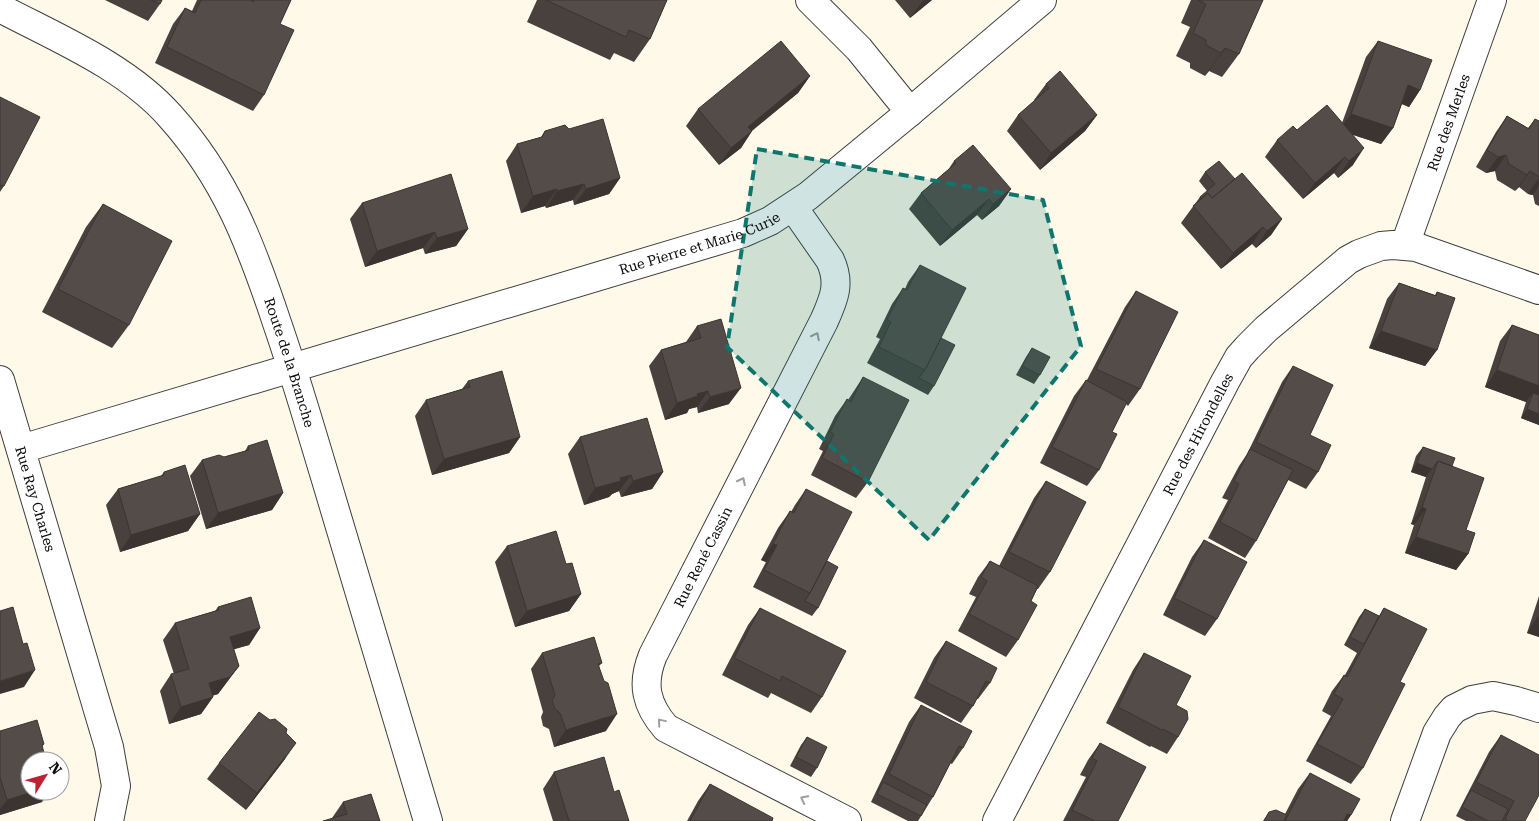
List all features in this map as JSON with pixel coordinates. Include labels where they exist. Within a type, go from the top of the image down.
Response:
[{"type":"street","points":[[810,0],[858,50],[910,112]]},
{"type":"street","name":"Rue Pierre et Marie Curie","points":[[292,369],[743,233],[770,221],[792,207],[910,112],[1042,0]]},
{"type":"street","name":"Rue des Merles","points":[[1405,245],[1492,0]]},
{"type":"street","name":"Route de la Branche","points":[[0,8],[113,69],[151,97],[182,130],[219,182],[239,220],[260,270],[292,369],[428,821]]},
{"type":"street","name":"Rue René Cassin","points":[[792,207],[830,260],[836,282],[834,294],[824,321],[653,655],[648,667],[646,691],[654,712],[666,728],[847,821]]},
{"type":"street","name":"Rue des Hirondelles","points":[[997,821],[1239,357],[1266,329],[1348,260],[1369,249],[1393,245],[1405,245],[1428,250],[1539,290]]},
{"type":"street","name":"Rue Ray Charles","points":[[109,821],[116,786],[111,754],[21,450],[292,369]]},
{"type":"street","points":[[0,380],[21,450]]},
{"type":"street","points":[[1405,821],[1436,733],[1454,709],[1472,700],[1493,696],[1516,700],[1539,708]]},
{"type":"highlighted area","points":[[757,149],[1043,200],[1081,346],[929,540],[727,347]]},
{"type":"building","points":[[151,0],[162,0],[160,4]]},
{"type":"building","points":[[201,0],[250,0],[253,2],[254,0],[291,0],[280,24],[294,30],[264,95],[167,47],[185,8],[195,13]]},
{"type":"building","points":[[546,0],[667,0],[650,39],[629,30],[626,37]]},
{"type":"building","points":[[1198,0],[1263,0],[1239,54],[1225,48],[1221,53],[1206,45],[1206,40],[1193,33],[1206,4]]},
{"type":"building","points":[[781,41],[810,76],[748,127],[752,131],[731,148],[698,109]]},
{"type":"building","points":[[1378,41],[1432,60],[1420,90],[1408,85],[1393,128],[1351,114]]},
{"type":"building","points":[[1060,71],[1097,115],[1051,153],[1018,115],[1049,88],[1046,84]]},
{"type":"building","points":[[0,97],[40,117],[4,186],[0,185]]},
{"type":"building","points":[[1327,105],[1364,148],[1349,161],[1345,157],[1315,183],[1277,140],[1293,126],[1297,130]]},
{"type":"building","points":[[1507,116],[1529,129],[1535,119],[1539,121],[1539,177],[1530,171],[1527,175],[1509,164],[1506,155],[1498,157],[1487,150]]},
{"type":"building","points":[[603,119],[620,178],[586,189],[584,184],[533,196],[517,144],[542,137],[545,131],[565,125],[569,129]]},
{"type":"building","points":[[973,145],[1011,189],[993,204],[989,199],[952,230],[921,193],[956,163],[954,161]]},
{"type":"building","points":[[1219,161],[1235,179],[1212,198],[1208,193],[1201,199],[1200,197],[1215,184],[1205,172]]},
{"type":"building","points":[[1242,173],[1282,219],[1267,231],[1263,227],[1233,253],[1193,206],[1208,193],[1212,198]]},
{"type":"building","points":[[451,174],[468,229],[437,238],[435,232],[377,251],[362,203]]},
{"type":"building","points":[[103,204],[172,241],[129,325],[58,289]]},
{"type":"building","points":[[920,265],[966,288],[925,370],[879,347],[891,322],[887,320],[903,288],[907,290]]},
{"type":"building","points":[[1399,283],[1436,296],[1437,292],[1455,298],[1437,350],[1381,331]]},
{"type":"building","points":[[1136,291],[1178,312],[1140,389],[1096,369]]},
{"type":"building","points":[[721,319],[741,388],[710,397],[708,391],[677,403],[661,350],[701,338],[697,326]]},
{"type":"building","points":[[1512,325],[1539,335],[1539,386],[1497,370]]},
{"type":"building","points":[[941,338],[955,345],[934,386],[919,378]]},
{"type":"building","points":[[1032,348],[1050,357],[1040,375],[1022,366]]},
{"type":"building","points":[[1293,366],[1333,385],[1310,435],[1331,445],[1318,472],[1256,442]]},
{"type":"building","points":[[502,371],[520,437],[444,459],[426,400],[470,387],[468,381]]},
{"type":"building","points":[[863,377],[909,400],[868,482],[822,458],[834,434],[830,432],[847,399],[851,402]]},
{"type":"building","points":[[1086,380],[1127,402],[1112,432],[1117,434],[1099,470],[1052,447]]},
{"type":"building","points":[[1533,393],[1539,395],[1539,414],[1527,409]]},
{"type":"building","points":[[647,418],[663,472],[633,481],[631,475],[620,478],[621,481],[595,488],[580,437]]},
{"type":"building","points":[[267,440],[283,493],[218,513],[202,460],[219,455],[224,457],[249,450],[248,446]]},
{"type":"building","points":[[1423,447],[1455,458],[1452,466],[1438,461],[1432,469],[1417,463]]},
{"type":"building","points":[[1250,449],[1293,470],[1256,541],[1220,522],[1239,484],[1234,481]]},
{"type":"building","points":[[1438,461],[1484,478],[1466,530],[1475,533],[1468,554],[1416,537],[1426,509],[1422,507]]},
{"type":"building","points":[[185,465],[200,514],[131,535],[118,489],[164,475],[164,472]]},
{"type":"building","points":[[1046,481],[1086,502],[1050,572],[1009,552]]},
{"type":"building","points":[[806,489],[852,512],[810,593],[764,570],[777,545],[773,544],[781,528],[790,511],[794,513]]},
{"type":"building","points":[[556,531],[566,564],[572,563],[581,594],[527,611],[507,546]]},
{"type":"building","points":[[1204,540],[1247,562],[1217,619],[1174,598]]},
{"type":"building","points":[[827,561],[838,567],[818,608],[805,601]]},
{"type":"building","points":[[990,561],[1038,586],[1031,601],[1037,605],[1018,640],[969,614],[987,581],[981,577]]},
{"type":"building","points":[[251,597],[260,628],[230,637],[239,666],[230,677],[209,683],[213,697],[181,707],[171,674],[189,669],[175,623],[219,610],[218,607]]},
{"type":"building","points":[[13,607],[23,644],[27,643],[35,670],[0,681],[0,611]]},
{"type":"building","points":[[760,608],[846,651],[822,697],[782,676],[780,681],[734,658]]},
{"type":"building","points":[[1384,608],[1427,629],[1400,682],[1405,684],[1363,768],[1317,744],[1343,699],[1334,694],[1344,675],[1347,677]]},
{"type":"building","points":[[1365,609],[1379,616],[1364,644],[1350,637]]},
{"type":"building","points":[[594,637],[602,663],[598,664],[604,681],[608,683],[617,714],[566,730],[560,713],[555,709],[552,701],[555,695],[542,653]]},
{"type":"building","points":[[946,641],[997,668],[990,683],[986,681],[973,706],[926,682]]},
{"type":"building","points":[[1144,653],[1191,676],[1176,705],[1187,711],[1188,719],[1178,737],[1118,707]]},
{"type":"building","points":[[921,705],[972,731],[963,748],[959,746],[933,797],[889,774]]},
{"type":"building","points":[[259,712],[270,720],[275,719],[287,729],[286,733],[296,743],[257,793],[219,763]]},
{"type":"building","points":[[37,720],[44,744],[42,745],[44,751],[20,751],[20,796],[7,800],[0,777],[0,731]]},
{"type":"building","points":[[1501,735],[1539,755],[1539,795],[1525,821],[1508,821],[1505,819],[1514,801],[1476,782]]},
{"type":"building","points":[[807,737],[827,747],[817,768],[796,757]]},
{"type":"building","points":[[1100,743],[1146,767],[1118,821],[1095,821],[1072,810],[1097,761],[1092,758]]},
{"type":"building","points":[[604,757],[614,792],[619,790],[629,821],[569,821],[554,772]]},
{"type":"building","points":[[1310,773],[1360,799],[1351,815],[1347,814],[1344,821],[1285,821]]},
{"type":"building","points":[[883,782],[927,805],[921,816],[877,794]]},
{"type":"building","points":[[710,784],[773,818],[772,821],[690,821]]},
{"type":"building","points":[[1471,790],[1508,809],[1502,821],[1488,821],[1462,807]]},
{"type":"building","points":[[371,794],[380,821],[323,821],[347,814],[343,802]]},
{"type":"building","points":[[1276,810],[1287,815],[1284,821],[1264,821],[1269,812]]}]
